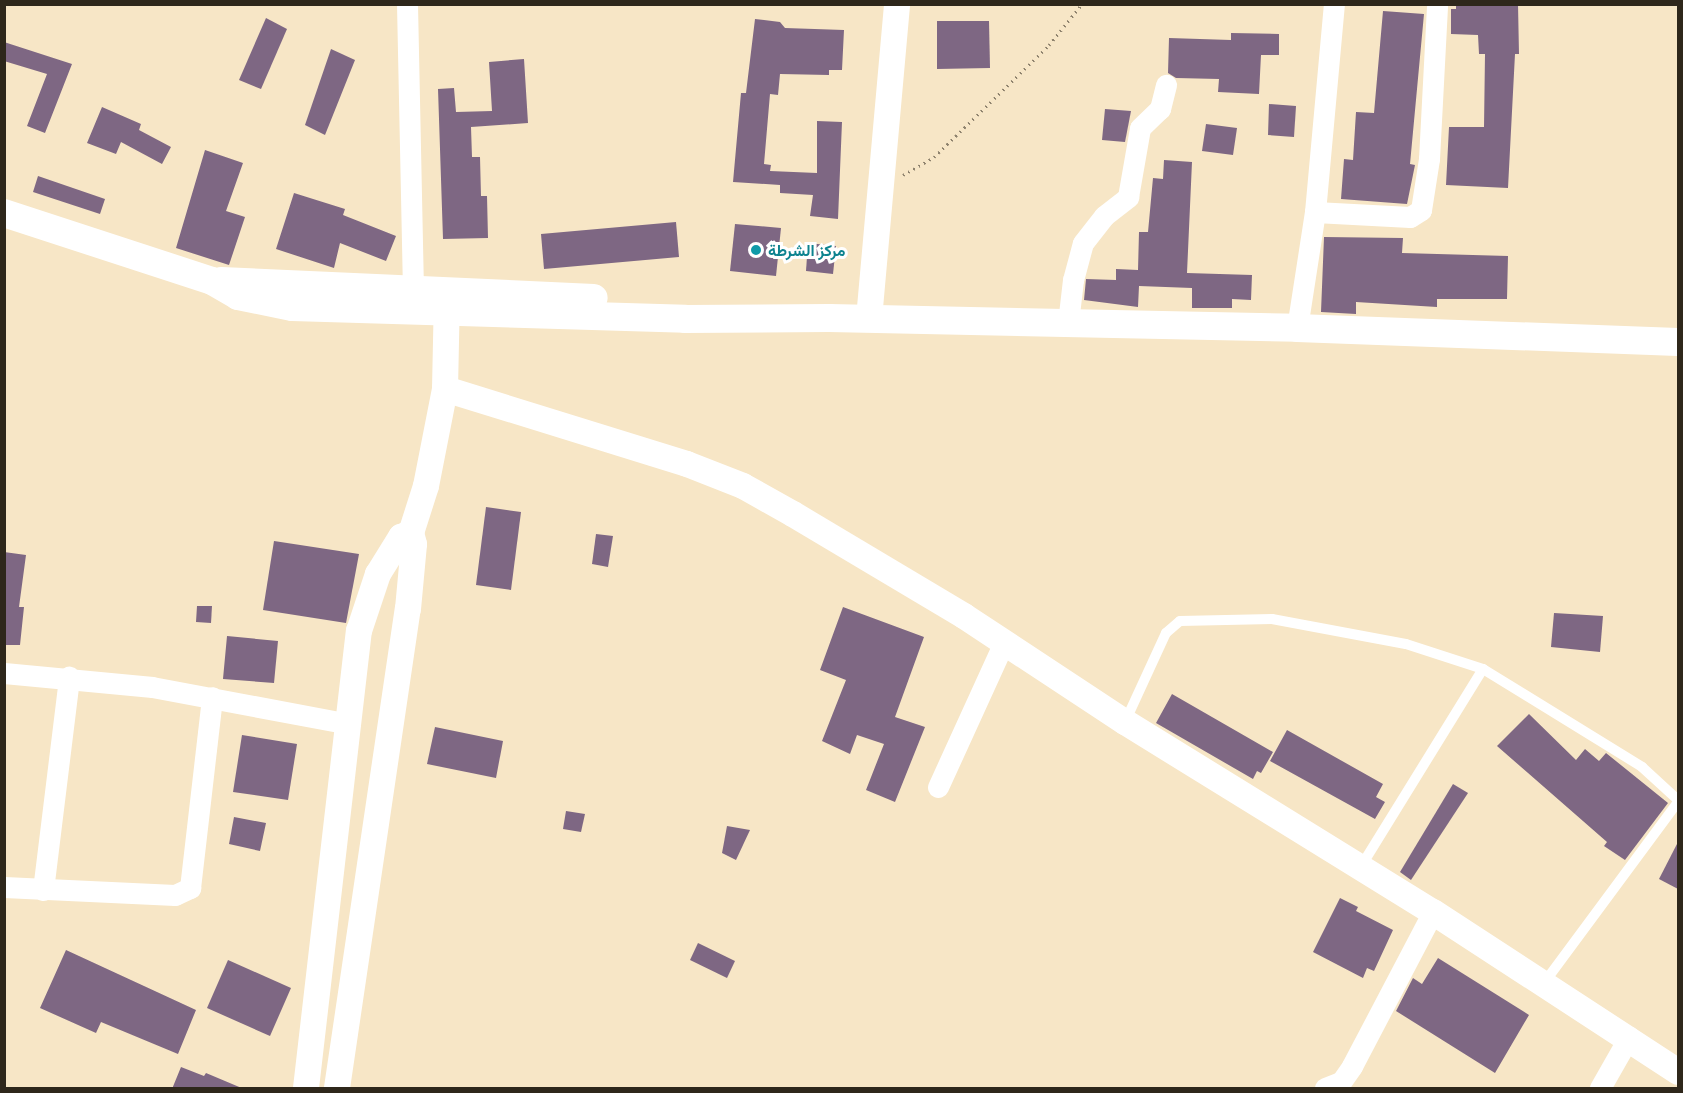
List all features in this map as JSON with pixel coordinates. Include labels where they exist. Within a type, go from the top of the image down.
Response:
[{"type":"main road","points":[[4,213],[212,281],[238,296],[277,305],[447,300],[685,319],[829,318],[1298,328],[1678,342]]},
{"type":"main road","points":[[4,224],[192,287],[212,281],[413,288],[447,300]]},
{"type":"street","points":[[407,4],[413,288]]},
{"type":"street","points":[[868,319],[897,4]]},
{"type":"street","points":[[1298,328],[1315,212],[1334,4]]},
{"type":"street","points":[[1315,212],[1410,217],[1421,210],[1429,159],[1437,4]]},
{"type":"street","points":[[1068,323],[1073,279],[1083,243],[1104,216],[1128,197],[1140,128],[1160,109],[1166,85]]},
{"type":"street","points":[[337,1089],[408,609],[414,544],[411,533],[426,486],[445,389],[447,300]]},
{"type":"street","points":[[445,389],[621,441],[743,486],[1004,642],[1125,722],[1433,912],[1676,1066]]},
{"type":"street","points":[[306,1089],[359,631],[366,606],[390,553],[401,537],[411,533]]},
{"type":"street","points":[[938,787],[1004,642]]},
{"type":"street","points":[[4,673],[69,677],[212,697],[350,724]]},
{"type":"street","points":[[44,890],[69,677]]},
{"type":"street","points":[[4,887],[175,896],[190,888],[212,697]]},
{"type":"street","points":[[1326,1089],[1341,1082],[1352,1066],[1433,912]]},
{"type":"street","points":[[1600,1089],[1629,1037]]},
{"type":"street","points":[[312,1044],[343,1046]]},
{"type":"lane","points":[[1125,722],[1166,633],[1191,618],[1272,619],[1406,644],[1483,669],[1642,767],[1678,801],[1544,983]]},
{"type":"lane","points":[[1360,867],[1483,669]]},
{"type":"path","points":[[881,180],[913,171],[934,157],[1049,45],[1082,4]]},
{"type":"building","points":[[1456,4],[1518,4],[1519,54],[1515,54],[1508,188],[1446,185],[1449,127],[1484,127],[1485,54],[1479,54],[1478,35],[1451,34],[1451,9],[1456,9]]},
{"type":"building","points":[[1383,11],[1424,14],[1410,164],[1415,165],[1407,204],[1341,199],[1344,159],[1353,160],[1356,112],[1374,113]]},
{"type":"building","points":[[266,18],[287,29],[261,89],[239,80]]},
{"type":"building","points":[[755,19],[780,22],[785,28],[844,30],[842,70],[829,70],[829,75],[780,74],[778,95],[770,94],[764,164],[771,165],[770,171],[817,173],[817,121],[842,122],[838,219],[810,216],[813,195],[780,193],[780,185],[733,182],[741,93],[746,93]]},
{"type":"building","points":[[937,21],[989,21],[990,68],[937,69]]},
{"type":"building","points":[[1231,33],[1279,34],[1279,55],[1261,55],[1259,94],[1218,92],[1219,79],[1176,78],[1168,73],[1169,38],[1231,40]]},
{"type":"building","points":[[4,42],[72,64],[45,133],[27,126],[47,74],[4,61]]},
{"type":"building","points":[[331,49],[355,60],[325,135],[305,125]]},
{"type":"building","points":[[524,59],[528,123],[471,127],[472,157],[480,157],[481,196],[487,196],[488,238],[443,239],[438,89],[454,88],[456,112],[492,111],[489,62]]},
{"type":"building","points":[[1269,104],[1296,106],[1294,137],[1268,135]]},
{"type":"building","points":[[102,107],[141,124],[139,130],[171,147],[162,164],[121,142],[116,154],[87,143]]},
{"type":"building","points":[[1105,109],[1131,111],[1125,142],[1102,140]]},
{"type":"building","points":[[1206,124],[1237,128],[1233,155],[1202,151]]},
{"type":"building","points":[[205,150],[243,163],[226,211],[245,217],[229,265],[176,248]]},
{"type":"building","points":[[1164,160],[1192,162],[1187,273],[1252,275],[1251,300],[1232,299],[1232,308],[1192,308],[1192,288],[1139,286],[1138,307],[1084,300],[1086,279],[1116,280],[1116,269],[1138,270],[1139,232],[1148,232],[1153,178],[1163,179]]},
{"type":"building","points":[[38,176],[105,199],[100,214],[33,192]]},
{"type":"building","points":[[294,193],[345,209],[343,215],[396,236],[386,261],[340,243],[334,268],[276,249]]},
{"type":"building","points":[[676,222],[679,257],[544,269],[541,234]]},
{"type":"building","name":"مركز الشرطة","points":[[735,224],[781,228],[776,276],[730,271]]},
{"type":"building","points":[[1324,237],[1403,238],[1402,253],[1508,256],[1507,299],[1437,299],[1437,307],[1356,302],[1356,314],[1321,312]]},
{"type":"building","points":[[808,243],[836,246],[833,274],[806,271]]},
{"type":"building","points":[[486,507],[521,512],[511,590],[476,585]]},
{"type":"building","points":[[596,534],[613,536],[608,567],[592,564]]},
{"type":"building","points":[[274,541],[359,554],[346,623],[263,610]]},
{"type":"building","points":[[4,552],[26,555],[19,607],[24,607],[20,645],[4,645]]},
{"type":"building","points":[[197,606],[212,606],[211,623],[196,622]]},
{"type":"building","points":[[843,607],[924,637],[895,717],[925,727],[895,802],[866,790],[884,744],[857,735],[850,754],[822,741],[846,680],[820,670]]},
{"type":"building","points":[[1554,613],[1603,616],[1600,652],[1551,647]]},
{"type":"building","points":[[227,636],[278,641],[274,683],[223,679]]},
{"type":"building","points":[[1172,694],[1273,752],[1261,773],[1257,771],[1253,779],[1156,723]]},
{"type":"building","points":[[1529,714],[1576,760],[1585,749],[1599,761],[1606,753],[1668,803],[1625,860],[1604,846],[1607,842],[1497,746]]},
{"type":"building","points":[[435,727],[503,741],[496,778],[427,764]]},
{"type":"building","points":[[1287,730],[1383,784],[1376,797],[1385,802],[1375,819],[1270,761]]},
{"type":"building","points":[[242,735],[297,744],[288,800],[233,792]]},
{"type":"building","points":[[1453,784],[1468,793],[1411,880],[1400,872]]},
{"type":"building","points":[[566,811],[585,814],[581,832],[563,829]]},
{"type":"building","points":[[234,817],[266,823],[260,851],[229,844]]},
{"type":"building","points":[[727,826],[750,830],[736,860],[722,853]]},
{"type":"building","points":[[1678,842],[1678,889],[1659,879]]},
{"type":"building","points":[[1340,898],[1358,907],[1356,911],[1393,930],[1374,971],[1367,968],[1363,978],[1313,952]]},
{"type":"building","points":[[698,943],[735,961],[727,978],[690,960]]},
{"type":"building","points":[[66,950],[196,1010],[178,1054],[101,1022],[96,1033],[40,1008]]},
{"type":"building","points":[[1438,958],[1529,1015],[1495,1073],[1396,1011],[1413,978],[1422,984]]},
{"type":"building","points":[[228,960],[291,988],[270,1036],[207,1008]]},
{"type":"building","points":[[181,1067],[204,1076],[206,1073],[244,1089],[172,1089]]},
{"type":"place","name":"مركز الشرطة","points":[[756,250]]}]
